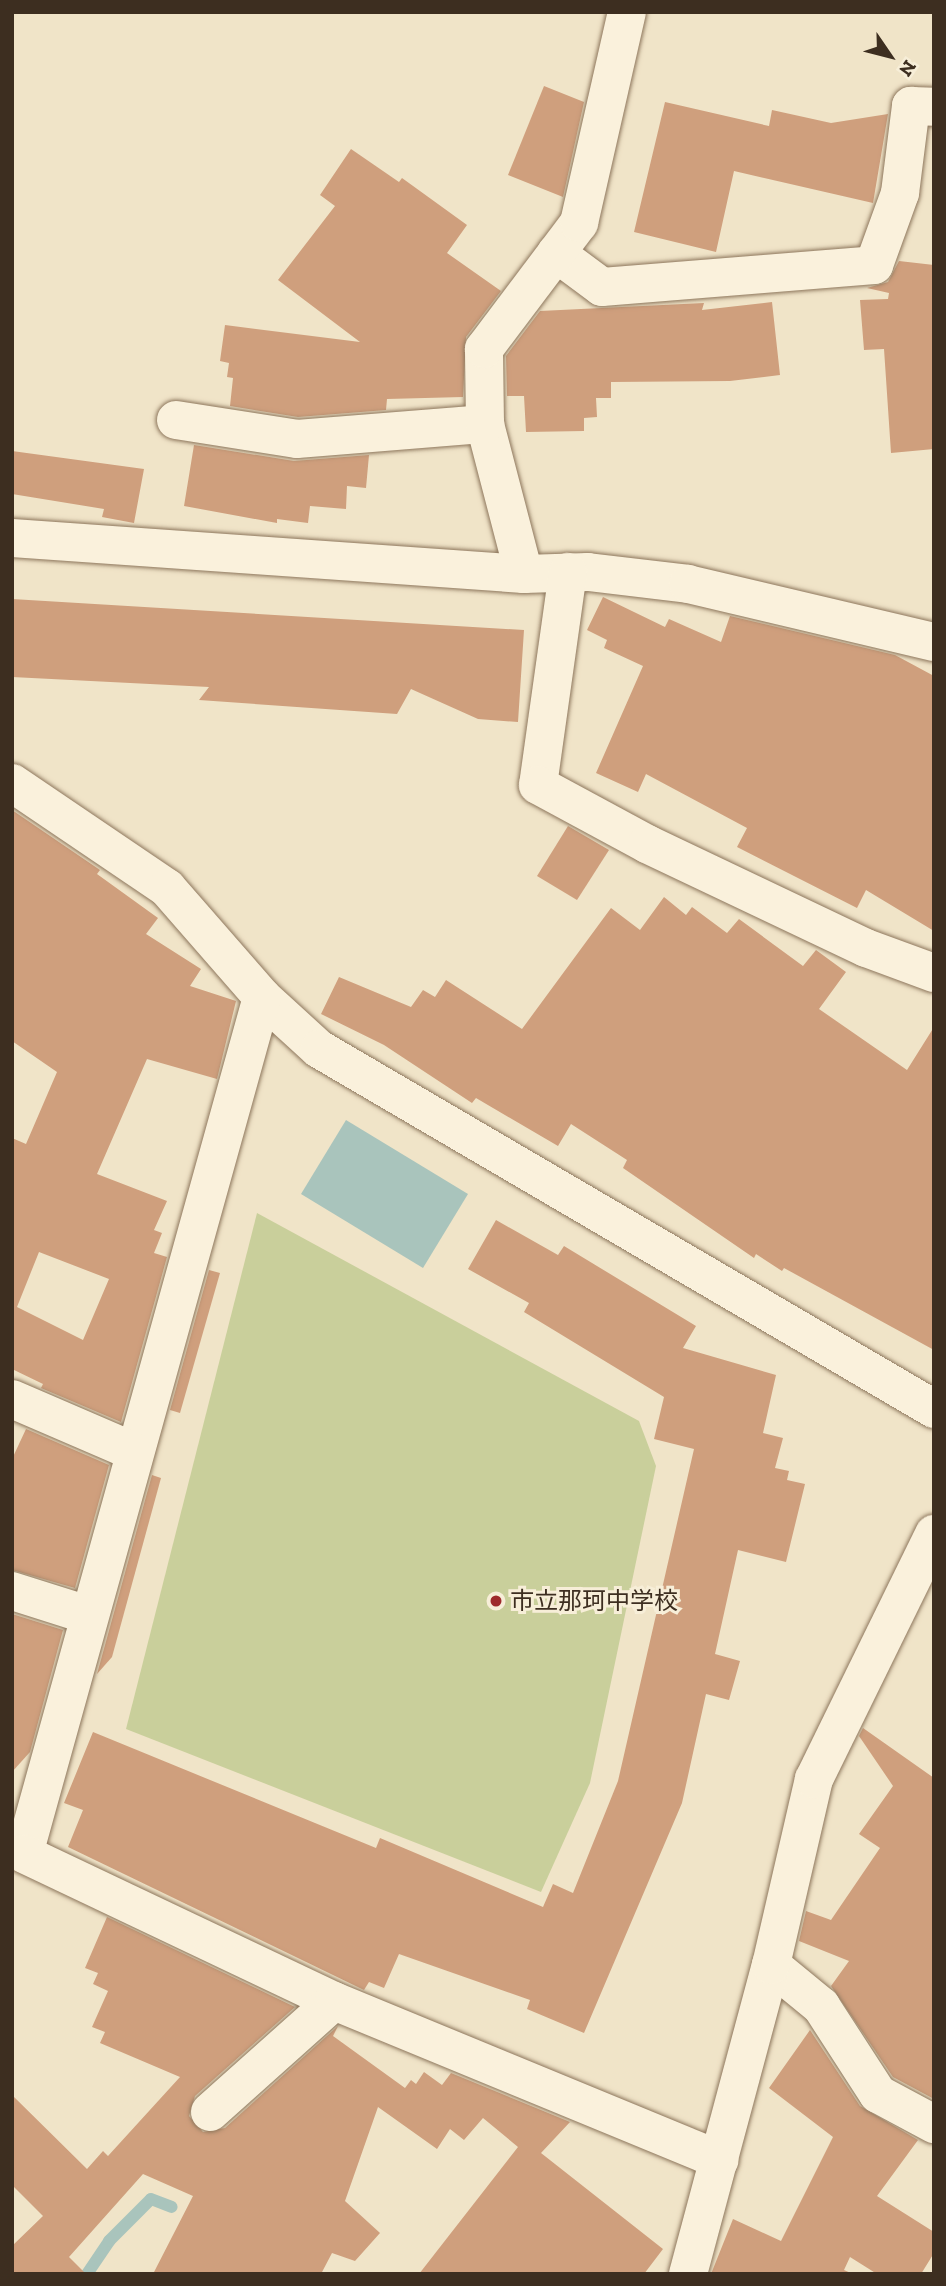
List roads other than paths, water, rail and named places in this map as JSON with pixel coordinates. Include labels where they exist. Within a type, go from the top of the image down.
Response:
[{"type":"street","points":[[524,574],[485,424],[484,349],[579,223],[627,12]]},
{"type":"street","points":[[556,253],[602,287],[874,265],[900,193],[911,106],[934,107]]},
{"type":"street","points":[[176,420],[297,439],[485,424]]},
{"type":"street","points":[[12,538],[524,574],[568,572],[688,584],[934,642]]},
{"type":"street","points":[[568,572],[538,785],[647,844],[866,948],[934,973]]},
{"type":"street","points":[[12,783],[167,888],[262,997],[319,1049],[934,1409]]},
{"type":"street","points":[[262,997],[133,1451],[24,1854],[334,2001],[720,2160]]},
{"type":"street","points":[[12,1399],[133,1451]]},
{"type":"street","points":[[688,2274],[771,1965],[814,1779],[934,1534]]},
{"type":"street","points":[[12,1591],[88,1615]]},
{"type":"street","points":[[771,1965],[821,2006],[878,2094],[934,2124]]},
{"type":"street","points":[[210,2112],[334,2001]]},
{"type":"water","points":[[346,1120],[468,1194],[423,1268],[301,1194]]},
{"type":"waterway","points":[[87,2274],[109,2241],[151,2199],[172,2207]]},
{"type":"place","name":"市立那珂中学校","points":[[496,1601]]}]
